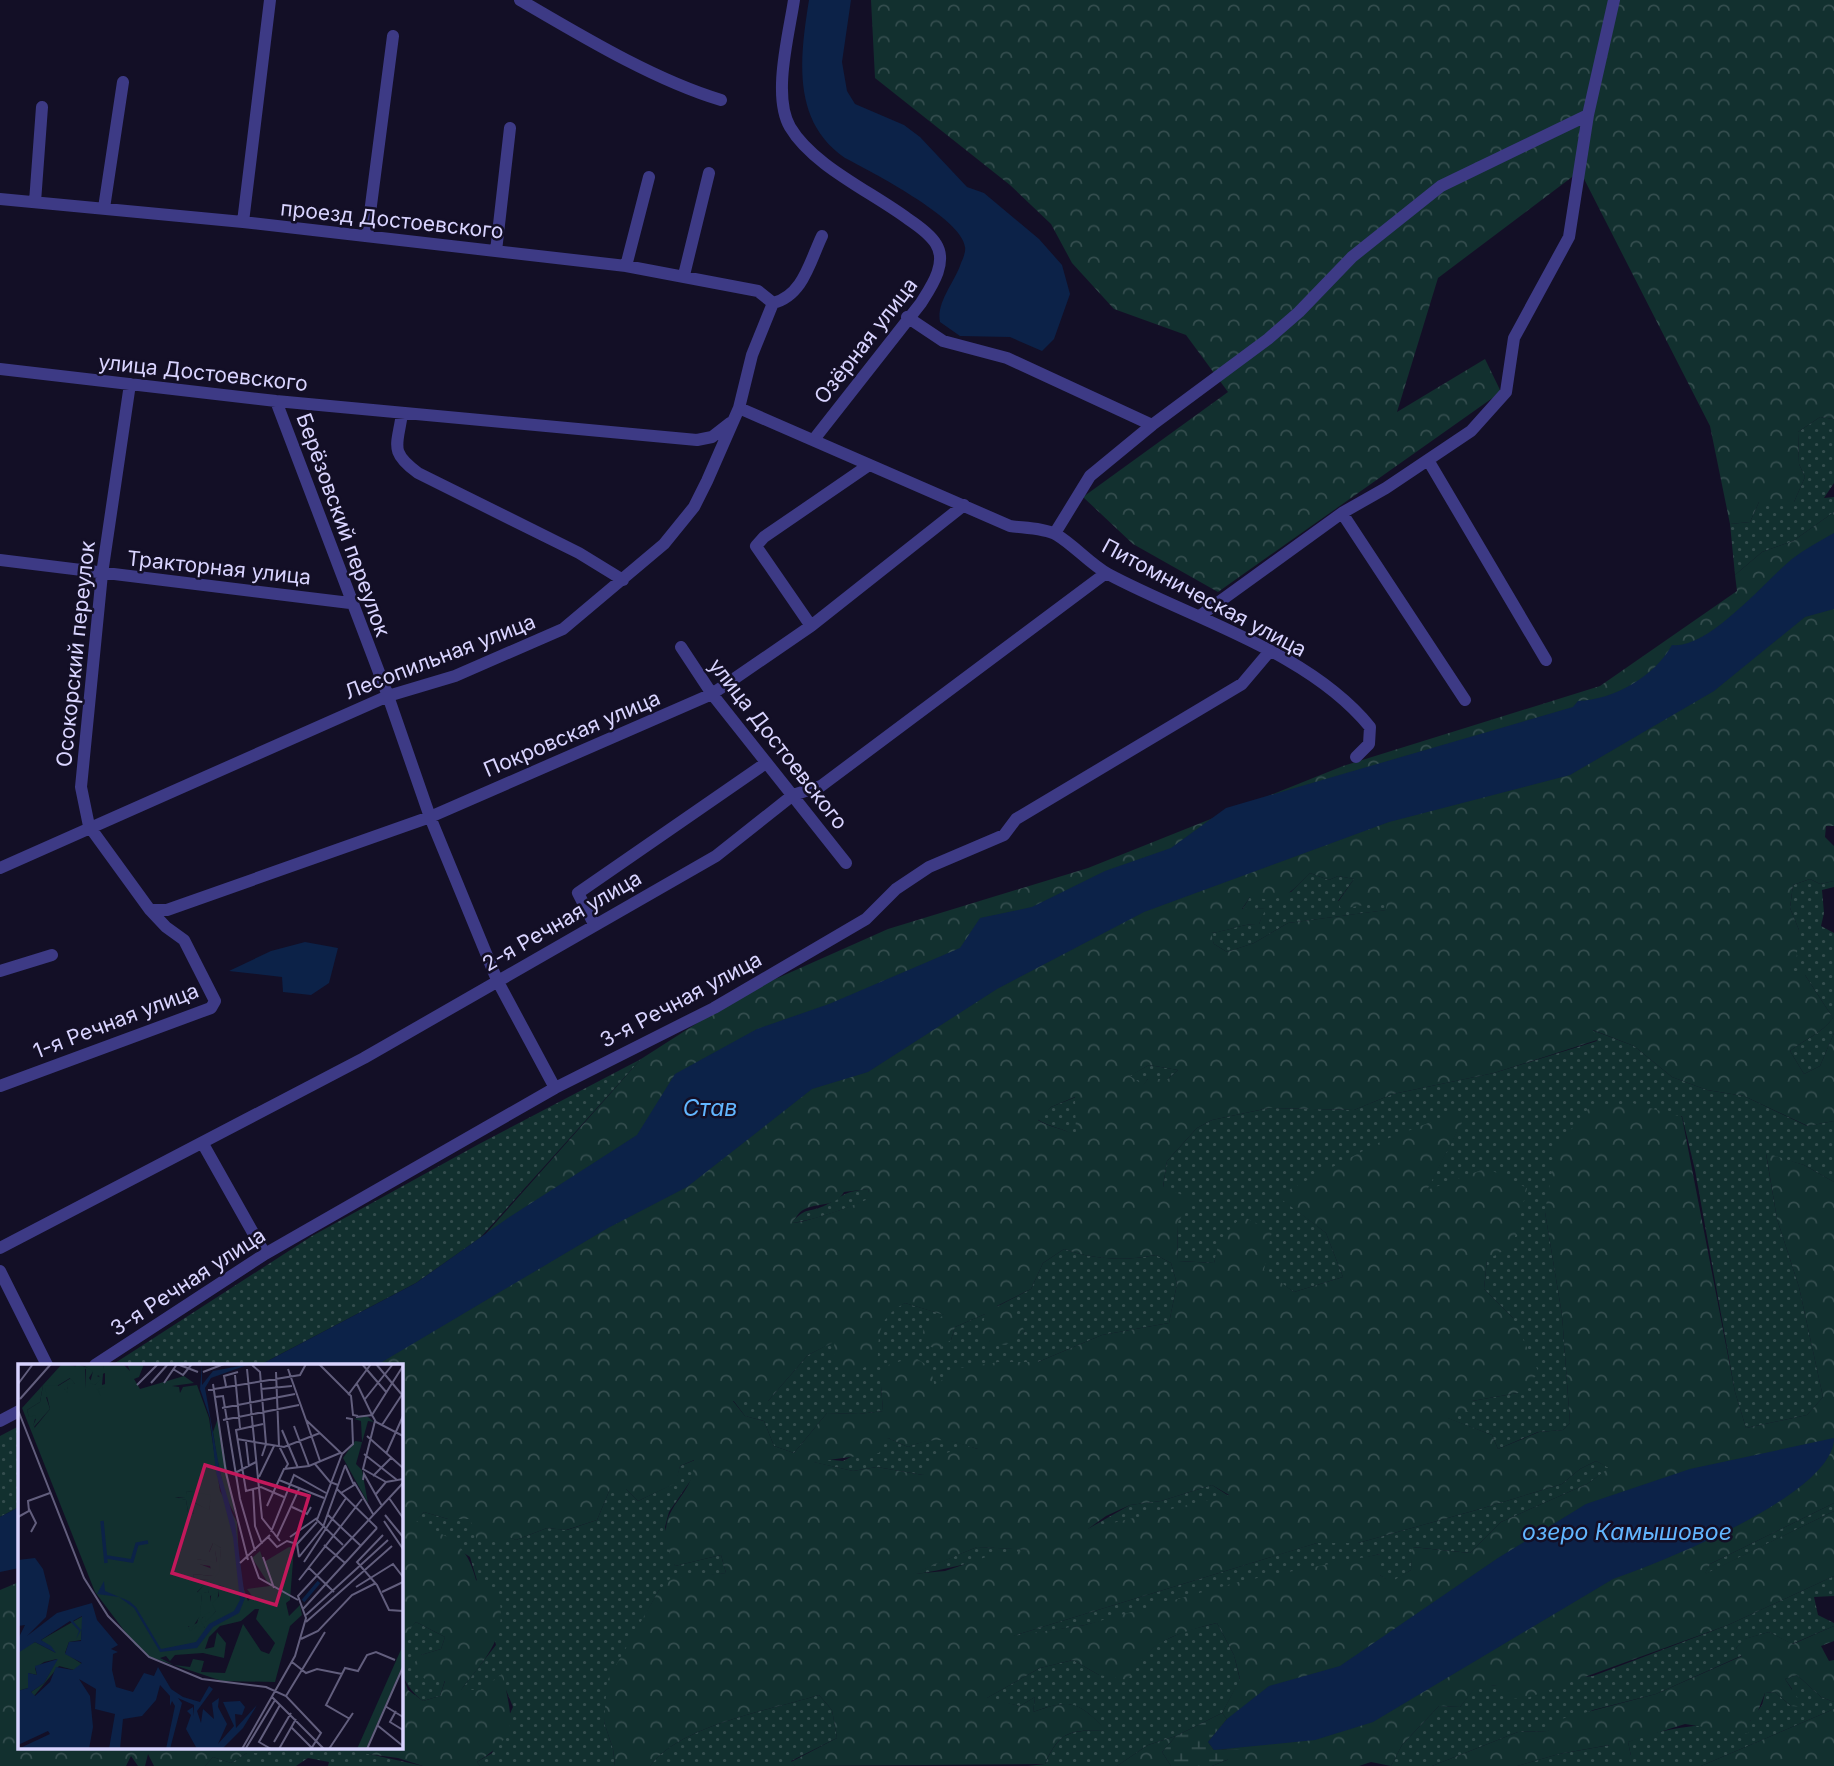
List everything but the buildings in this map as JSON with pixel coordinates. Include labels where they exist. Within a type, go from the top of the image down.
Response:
[{"type":"street","points":[[243,222],[270,0]]},
{"type":"street","points":[[520,0],[577,34],[695,92],[720,100]]},
{"type":"street","name":"Озёрная улица","points":[[794,0],[782,81],[789,125],[815,156],[902,214],[937,245],[940,260],[935,283],[815,438]]},
{"type":"street","points":[[1201,615],[1342,513],[1471,431],[1506,392],[1514,338],[1569,237],[1588,115],[1614,0]]},
{"type":"street","points":[[367,236],[393,36]]},
{"type":"street","points":[[104,208],[123,82]]},
{"type":"street","points":[[35,202],[42,107]]},
{"type":"street","points":[[1055,533],[1090,476],[1152,425],[1268,339],[1299,312],[1352,257],[1441,186],[1588,115]]},
{"type":"street","points":[[496,251],[510,128]]},
{"type":"street","points":[[684,275],[709,173]]},
{"type":"street","points":[[626,266],[649,177]]},
{"type":"street","name":"проезд Достоевского","points":[[0,199],[243,222],[626,266],[758,291],[773,303]]},
{"type":"street","points":[[773,303],[786,300],[796,292],[822,236]]},
{"type":"street","name":"Лесопильная улица","points":[[0,868],[89,826],[388,696],[455,676],[564,629],[664,544],[694,507],[739,408],[752,355],[773,303]]},
{"type":"street","points":[[907,317],[943,341],[1007,358],[1152,425]]},
{"type":"street","name":"улица Достоевского","points":[[0,369],[276,401],[697,440],[712,437],[730,423]]},
{"type":"street","name":"Осокорский переулок","points":[[130,384],[103,575],[80,787],[89,826],[150,910]]},
{"type":"street","name":"Берёзовский переулок","points":[[276,401],[352,600],[350,603],[388,696],[430,817],[497,980],[555,1088]]},
{"type":"street","name":"Питомническая улица","points":[[739,408],[815,438],[869,466],[1010,526],[1055,533],[1107,573],[1201,615],[1269,652],[1333,691],[1370,727],[1369,744],[1356,757]]},
{"type":"street","points":[[402,412],[396,452],[404,463],[418,473],[579,553],[623,580]]},
{"type":"street","points":[[1428,460],[1546,660]]},
{"type":"street","points":[[811,626],[756,546],[764,537],[869,466]]},
{"type":"street","name":"Покровская улица","points":[[150,910],[167,910],[430,817],[712,694],[811,626],[964,505]]},
{"type":"street","points":[[1342,513],[1465,700]]},
{"type":"street","name":"Тракторная улица","points":[[0,560],[103,575],[350,603]]},
{"type":"street","name":"2-я Речная улица","points":[[0,1248],[204,1144],[364,1058],[716,856],[793,795],[821,786],[1107,573]]},
{"type":"street","name":"улица Достоевского","points":[[681,648],[712,694],[846,863]]},
{"type":"street","name":"3-я Речная улица","points":[[97,1364],[265,1254],[555,1088],[714,1008],[854,926],[873,912],[896,888],[929,867],[1004,835],[1016,819],[1242,684],[1269,652]]},
{"type":"street","points":[[594,924],[578,893],[766,763]]},
{"type":"street","name":"1-я Речная улица","points":[[0,1086],[211,1008],[215,1002],[184,940],[166,928],[150,910]]},
{"type":"street","points":[[0,971],[52,955]]},
{"type":"street","points":[[204,1144],[265,1254]]},
{"type":"street","points":[[0,1271],[46,1364]]},
{"type":"street","points":[[0,1421],[18,1412]]},
{"type":"green space","points":[[871,0],[1834,0],[1834,419],[1820,417],[1798,432],[1799,464],[1805,477],[1794,502],[1759,502],[1750,522],[1730,524],[1710,426],[1580,171],[1438,278],[1397,412],[1485,359],[1501,392],[1218,592],[1133,544],[1083,497],[1228,392],[1186,335],[1114,309],[1072,263],[1051,224],[1010,185],[875,78]]},
{"type":"green space","points":[[1820,417],[1834,419],[1834,483],[1824,498],[1834,497],[1834,512],[1793,541],[1762,552],[1735,575],[1730,524],[1750,522],[1759,502],[1794,502],[1805,477],[1799,464],[1798,432]]},
{"type":"green space","points":[[1834,512],[1834,826],[1826,826],[1825,837],[1834,846],[1834,881],[1820,884],[1810,879],[1793,885],[1790,908],[1799,930],[1796,964],[1782,975],[1805,975],[1833,1018],[1790,1051],[1804,1074],[1820,1066],[1834,1033],[1834,1121],[1808,1126],[1744,1096],[1707,1090],[1672,1077],[1634,1046],[1593,1030],[1597,1040],[1494,1073],[1393,1094],[1354,1110],[1269,1108],[1212,1120],[1197,1128],[1167,1161],[1163,1187],[1192,1199],[1177,1224],[1178,1261],[1214,1263],[1219,1241],[1242,1216],[1272,1231],[1264,1270],[1294,1292],[1343,1277],[1326,1233],[1277,1196],[1384,1140],[1470,1107],[1427,1190],[1487,1168],[1527,1188],[1513,1245],[1487,1260],[1484,1289],[1513,1318],[1539,1373],[1518,1393],[1472,1401],[1469,1411],[1448,1418],[1492,1435],[1498,1449],[1539,1432],[1563,1430],[1570,1423],[1562,1315],[1545,1212],[1556,1147],[1588,1109],[1632,1103],[1682,1117],[1735,1392],[1746,1428],[1807,1415],[1823,1397],[1799,1287],[1777,1219],[1766,1153],[1804,1165],[1834,1182],[1834,1503],[1710,1564],[1705,1574],[1834,1511],[1834,1576],[1728,1625],[1527,1698],[1509,1699],[1497,1686],[1478,1684],[1460,1707],[1439,1706],[1402,1745],[1391,1766],[1371,1762],[1359,1766],[1212,1766],[1227,1760],[1237,1749],[1214,1750],[1208,1742],[1227,1719],[1222,1713],[1240,1679],[1234,1655],[1217,1623],[1176,1635],[1154,1647],[1128,1680],[1099,1675],[1073,1660],[1040,1668],[987,1698],[1020,1706],[1035,1697],[1033,1712],[1056,1705],[1073,1705],[1088,1713],[1106,1730],[1068,1734],[1056,1744],[1045,1764],[795,1766],[791,1762],[837,1738],[832,1710],[819,1695],[704,1729],[664,1752],[650,1766],[615,1766],[613,1749],[604,1722],[607,1681],[659,1590],[671,1578],[726,1573],[721,1555],[675,1566],[668,1546],[666,1530],[669,1517],[687,1487],[694,1460],[680,1466],[676,1483],[638,1501],[626,1489],[610,1489],[597,1520],[566,1530],[547,1528],[516,1540],[509,1537],[511,1540],[477,1540],[470,1519],[448,1519],[424,1512],[416,1521],[455,1542],[467,1557],[476,1580],[498,1592],[501,1608],[498,1634],[487,1656],[461,1690],[480,1690],[503,1673],[510,1713],[507,1733],[492,1752],[477,1762],[480,1766],[423,1766],[398,1758],[331,1749],[402,1748],[402,1675],[408,1690],[423,1701],[440,1696],[445,1681],[425,1679],[411,1667],[421,1655],[441,1649],[445,1637],[416,1622],[402,1638],[402,1364],[370,1364],[641,1059],[744,993],[888,929],[1088,868],[1343,766],[1600,686],[1737,591],[1735,575],[1762,552],[1793,541]],"holes":[[[1310,873],[1329,880],[1338,876],[1354,879],[1338,902],[1341,909],[1387,901],[1386,910],[1288,923],[1254,943],[1227,952],[1214,944],[1211,933],[1259,924],[1266,908],[1242,909],[1250,897],[1270,899],[1284,896]],[[1149,1065],[1178,1070],[1168,1079],[1148,1079],[1143,1085],[1130,1076]],[[1075,1097],[1076,1136],[1038,1120],[1051,1107]],[[869,1189],[866,1200],[792,1223],[803,1210],[831,1203],[844,1192]],[[1064,1249],[1110,1258],[1156,1255],[1171,1263],[1177,1284],[1169,1323],[1102,1335],[1038,1362],[999,1362],[953,1369],[935,1387],[930,1367],[914,1357],[885,1366],[881,1386],[883,1411],[859,1414],[827,1413],[794,1453],[774,1446],[764,1421],[745,1416],[733,1401],[768,1401],[808,1355],[834,1342],[835,1359],[850,1374],[878,1361],[880,1334],[885,1320],[905,1303],[944,1315],[924,1327],[921,1344],[938,1349],[951,1340],[955,1327],[985,1314],[980,1343],[1006,1345],[1025,1331],[1011,1310],[997,1306],[1031,1289],[1043,1263]],[[888,1438],[908,1447],[927,1441],[943,1440],[978,1449],[946,1453],[934,1460],[923,1475],[877,1467],[853,1471],[814,1462],[879,1453]],[[1596,1461],[1609,1468],[1587,1484],[1501,1522],[1470,1553],[1412,1547],[1411,1570],[1391,1582],[1380,1575],[1381,1554],[1242,1581],[1085,1625],[1013,1636],[1317,1543],[1358,1543],[1562,1484],[1580,1469]],[[1212,1485],[1229,1495],[1088,1529],[1106,1516],[1130,1505],[1161,1501]],[[977,1547],[1029,1550],[986,1557],[945,1571],[913,1574]]]},
{"type":"green space","points":[[1310,873],[1329,880],[1338,876],[1354,879],[1338,901],[1388,901],[1387,910],[1288,923],[1254,943],[1227,952],[1214,944],[1210,933],[1259,924],[1265,908],[1242,910],[1250,897],[1291,892]]},
{"type":"green space","points":[[1810,879],[1820,884],[1834,881],[1834,887],[1822,890],[1824,913],[1821,926],[1834,933],[1834,1033],[1820,1066],[1804,1074],[1790,1051],[1833,1018],[1805,975],[1781,975],[1799,930],[1790,908],[1793,885]]},
{"type":"green space","points":[[1592,1030],[1634,1046],[1672,1077],[1707,1090],[1744,1096],[1807,1126],[1834,1121],[1834,1182],[1804,1165],[1766,1154],[1777,1219],[1799,1287],[1823,1397],[1807,1415],[1746,1428],[1735,1392],[1695,1170],[1682,1116],[1545,1212],[1562,1315],[1570,1423],[1563,1430],[1538,1432],[1498,1449],[1492,1435],[1447,1418],[1472,1401],[1518,1393],[1513,1318],[1484,1289],[1487,1260],[1426,1191],[1469,1108],[1278,1196],[1326,1233],[1343,1277],[1294,1292],[1220,1241],[1214,1263],[1178,1261],[1177,1224],[1163,1188],[1167,1161],[1197,1128],[1212,1120],[1269,1108],[1354,1110],[1393,1094],[1494,1073],[1597,1041]]},
{"type":"green space","points":[[641,1059],[480,1238],[416,1283],[262,1364],[114,1364],[312,1236]]},
{"type":"green space","points":[[1149,1065],[1178,1070],[1168,1079],[1148,1079],[1143,1086],[1129,1076]]},
{"type":"green space","points":[[1076,1097],[1076,1137],[1037,1119],[1051,1107]]},
{"type":"green space","points":[[869,1189],[867,1200],[829,1214],[791,1223],[805,1212],[820,1208],[845,1194]]},
{"type":"green space","points":[[1064,1249],[1110,1258],[1156,1255],[1171,1263],[1177,1284],[1169,1323],[1102,1335],[1038,1362],[999,1362],[934,1388],[881,1386],[883,1411],[859,1414],[827,1413],[794,1453],[774,1446],[764,1421],[745,1416],[733,1400],[768,1401],[808,1355],[835,1341],[879,1328],[891,1310],[905,1303],[945,1315],[951,1340],[955,1327],[985,1314],[1006,1344],[1025,1331],[996,1307],[1031,1289],[1043,1263]]},
{"type":"green space","points":[[18,1427],[18,1508],[0,1517],[0,1436]]},
{"type":"green space","points":[[888,1438],[908,1447],[944,1440],[981,1450],[923,1475],[877,1467],[853,1471],[813,1462],[823,1459],[843,1461]]},
{"type":"green space","points":[[695,1460],[693,1477],[669,1512],[665,1527],[675,1566],[721,1555],[726,1573],[703,1576],[659,1590],[620,1661],[604,1722],[613,1749],[615,1766],[480,1766],[477,1762],[492,1753],[513,1707],[506,1690],[460,1691],[496,1645],[470,1557],[415,1521],[424,1512],[448,1519],[470,1519],[516,1540],[547,1528],[567,1530],[597,1520],[610,1489],[626,1489],[638,1501],[675,1483],[680,1466]]},
{"type":"green space","points":[[1596,1461],[1610,1468],[1587,1484],[1501,1522],[1470,1553],[1413,1547],[1411,1570],[1391,1583],[1380,1575],[1380,1554],[1085,1625],[1006,1638],[1317,1543],[1358,1543],[1480,1509],[1562,1484],[1580,1469]]},
{"type":"green space","points":[[1212,1485],[1229,1496],[1086,1530],[1130,1505],[1161,1501]]},
{"type":"green space","points":[[1834,1503],[1834,1511],[1704,1575],[1710,1564]]},
{"type":"green space","points":[[977,1547],[1036,1550],[909,1575]]},
{"type":"green space","points":[[1834,1576],[1834,1596],[1814,1597],[1818,1615],[1834,1623],[1834,1626],[1792,1644],[1769,1632],[1745,1639],[1736,1648],[1743,1655],[1656,1694],[1593,1710],[1548,1731],[1518,1732],[1432,1766],[1391,1766],[1402,1745],[1439,1706],[1460,1707],[1478,1683],[1497,1686],[1593,1676],[1728,1625]]},
{"type":"green space","points":[[18,1582],[18,1748],[271,1748],[267,1753],[247,1753],[231,1763],[213,1757],[205,1766],[154,1766],[148,1754],[145,1766],[138,1766],[131,1756],[126,1766],[0,1766],[0,1590]]},
{"type":"green space","points":[[416,1622],[445,1637],[441,1649],[421,1655],[445,1680],[440,1696],[423,1701],[406,1682],[402,1674],[402,1638]]},
{"type":"green space","points":[[1217,1623],[1234,1655],[1240,1680],[1222,1713],[1176,1736],[1148,1745],[1117,1766],[1028,1766],[1045,1764],[1056,1744],[1067,1735],[1105,1730],[1088,1713],[1073,1705],[1056,1705],[1033,1712],[1035,1697],[1020,1706],[985,1699],[1040,1668],[1073,1660],[1099,1675],[1138,1660],[1159,1643],[1185,1631]]},
{"type":"green space","points":[[1834,1626],[1834,1641],[1821,1646],[1829,1661],[1834,1660],[1834,1702],[1821,1697],[1797,1675],[1785,1679],[1803,1707],[1791,1706],[1775,1692],[1765,1693],[1756,1716],[1750,1721],[1748,1734],[1685,1724],[1628,1742],[1631,1756],[1617,1755],[1609,1745],[1559,1754],[1517,1766],[1432,1766],[1518,1732],[1548,1731],[1557,1720],[1656,1694],[1742,1656],[1736,1648],[1744,1639],[1769,1632],[1793,1644]]},
{"type":"green space","points":[[1797,1675],[1821,1697],[1834,1702],[1834,1709],[1701,1766],[1517,1766],[1559,1754],[1610,1745],[1631,1756],[1628,1742],[1643,1736],[1688,1727],[1750,1721],[1762,1705],[1765,1693],[1775,1692],[1791,1706],[1792,1689],[1785,1679]]},
{"type":"green space","points":[[819,1695],[832,1710],[837,1738],[791,1761],[795,1766],[650,1766],[664,1752],[704,1729]]},
{"type":"green space","points":[[1834,1709],[1834,1766],[1701,1766]]},
{"type":"green space","points":[[1222,1713],[1227,1719],[1208,1742],[1214,1750],[1237,1749],[1246,1752],[1212,1766],[1171,1766],[1162,1752],[1176,1736]]},
{"type":"green space","points":[[1176,1736],[1162,1752],[1171,1766],[1117,1766],[1148,1745]]},
{"type":"green space","points":[[271,1748],[284,1748],[289,1751],[293,1748],[347,1749],[423,1766],[328,1766],[329,1762],[308,1758],[296,1766],[205,1766],[213,1757],[231,1763],[247,1753],[267,1753]]},
{"type":"water","points":[[809,0],[851,0],[842,62],[847,91],[855,104],[904,125],[920,137],[967,187],[984,193],[1039,239],[1062,265],[1070,294],[1054,339],[1042,351],[1010,337],[960,336],[940,322],[943,300],[963,259],[965,247],[949,223],[933,210],[845,158],[828,143],[815,126],[803,86],[802,65]]},
{"type":"water","name":"Став","points":[[1834,533],[1834,609],[1805,617],[1714,691],[1570,775],[1389,822],[1144,912],[997,989],[868,1072],[812,1089],[687,1187],[608,1228],[379,1364],[262,1364],[416,1283],[508,1218],[637,1135],[675,1074],[757,1029],[829,1004],[960,948],[980,918],[1032,907],[1105,871],[1171,848],[1226,808],[1573,707],[1578,701],[1592,700],[1619,691],[1655,667],[1672,645],[1686,644],[1719,626],[1807,548]]},
{"type":"water","points":[[305,942],[338,948],[329,983],[311,995],[283,992],[282,977],[229,971],[271,951]]},
{"type":"water","name":"озеро Камышовое","points":[[1834,1438],[1826,1460],[1806,1482],[1777,1503],[1704,1542],[1613,1579],[1373,1722],[1315,1740],[1214,1750],[1208,1742],[1227,1719],[1269,1686],[1340,1666],[1498,1558],[1586,1504],[1690,1469]]},
{"type":"water","points":[[18,1508],[18,1568],[0,1572],[0,1517]]}]
